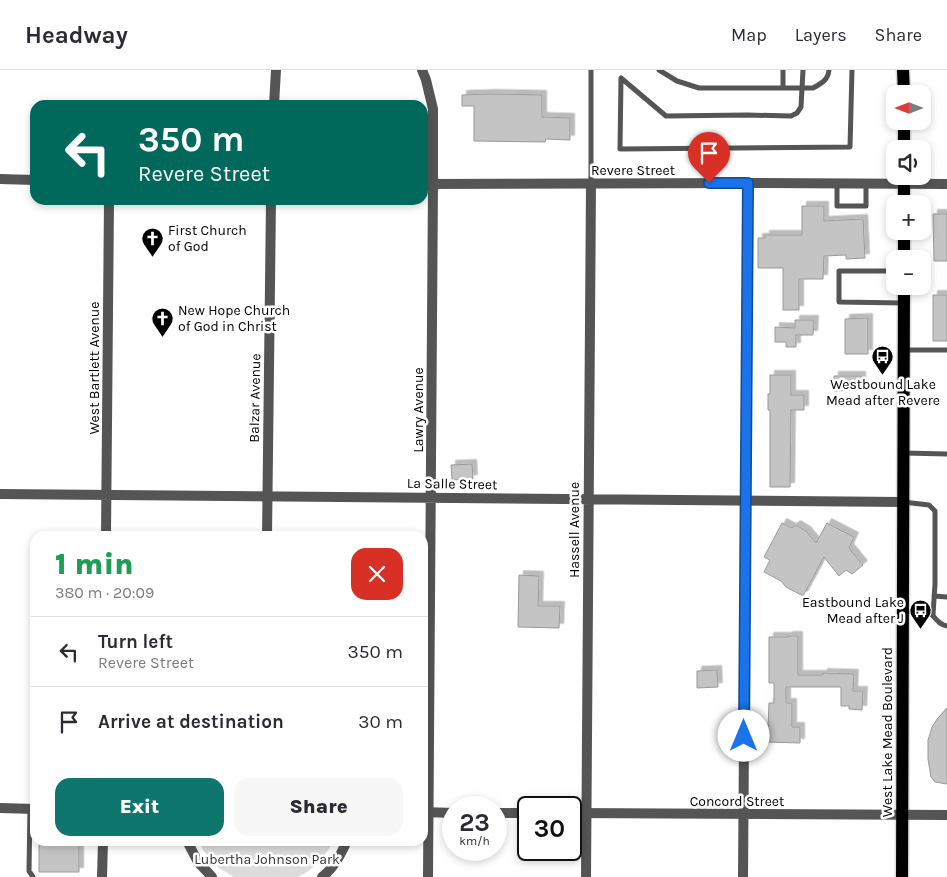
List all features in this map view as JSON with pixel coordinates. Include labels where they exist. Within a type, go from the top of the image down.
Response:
[{"type":"main road","points":[[903,70],[904,85]]},
{"type":"main road","name":"West Lake Mead Boulevard","points":[[902,877],[904,295]]},
{"type":"street","points":[[274,100],[276,70]]},
{"type":"street","name":"Lawry Avenue","points":[[422,70],[432,109],[433,184],[428,655]]},
{"type":"street","points":[[0,179],[30,180]]},
{"type":"street","name":"Revere Street","points":[[428,184],[866,184],[886,182]]},
{"type":"street","points":[[744,877],[748,183]]},
{"type":"street","name":"Revere Street","points":[[931,183],[947,184]]},
{"type":"street","name":"Hassell Avenue","points":[[586,877],[591,184]]},
{"type":"street","name":"West Bartlett Avenue","points":[[106,531],[108,205]]},
{"type":"street","name":"Balzar Avenue","points":[[267,531],[271,205]]},
{"type":"street","name":"La Salle Street","points":[[0,494],[903,502]]},
{"type":"street","points":[[0,808],[30,809]]},
{"type":"street","points":[[428,812],[442,812]]},
{"type":"street","name":"Concord Street","points":[[582,814],[947,815]]},
{"type":"street","points":[[102,877],[103,846]]},
{"type":"street","points":[[190,846],[198,862],[212,877]]},
{"type":"street","points":[[322,877],[340,857],[345,846]]},
{"type":"street","name":"Lawry Avenue","points":[[427,846],[428,877]]},
{"type":"lane","points":[[591,70],[591,184]]},
{"type":"lane","points":[[659,70],[677,81],[699,88],[813,88],[824,82],[828,76],[828,70]]},
{"type":"lane","points":[[782,70],[783,88]]},
{"type":"lane","points":[[803,70],[801,107],[797,113],[791,116],[666,116],[621,78],[620,149],[850,147],[852,70]]},
{"type":"lane","points":[[837,184],[837,206],[866,206],[866,184]]},
{"type":"lane","points":[[886,271],[839,271],[839,302],[904,303]]},
{"type":"lane","points":[[904,350],[947,350]]},
{"type":"lane","points":[[903,453],[947,454]]},
{"type":"lane","points":[[903,502],[929,504],[935,511],[933,615]]},
{"type":"lane","points":[[934,596],[947,597]]},
{"type":"lane","points":[[903,611],[930,612],[938,622],[947,626]]},
{"type":"lane","points":[[30,846],[29,871],[33,877]]},
{"type":"green space","name":"Lubertha Johnson Park","points":[[202,846],[331,846],[319,862],[298,877],[234,877],[219,868]]},
{"type":"building","points":[[462,95],[542,95],[542,117],[570,118],[570,140],[546,139],[545,142],[474,141],[474,106],[462,106]]},
{"type":"building","points":[[802,206],[824,206],[824,221],[863,219],[865,258],[846,259],[846,255],[824,256],[823,279],[799,279],[799,310],[783,310],[783,268],[758,268],[758,238],[765,238],[765,235],[802,235]]},
{"type":"building","points":[[933,214],[947,214],[947,261],[934,261]]},
{"type":"building","points":[[933,295],[947,295],[947,341],[933,341]]},
{"type":"building","points":[[868,318],[868,354],[845,354],[845,319]]},
{"type":"building","points":[[795,320],[814,320],[813,335],[796,335],[796,347],[786,347],[786,342],[775,342],[775,327],[795,328]]},
{"type":"building","points":[[770,375],[791,375],[791,395],[804,395],[804,410],[791,410],[790,487],[770,487],[770,410],[768,410],[768,394],[770,394]]},
{"type":"building","points":[[834,376],[861,376],[861,390],[834,391]]},
{"type":"building","points":[[472,464],[473,479],[452,480],[451,465]]},
{"type":"building","points":[[782,523],[792,528],[796,525],[806,531],[816,543],[827,523],[854,537],[849,548],[863,565],[852,574],[846,570],[839,576],[824,557],[803,596],[764,572],[770,560],[764,557]]},
{"type":"building","points":[[519,575],[539,576],[538,606],[560,606],[559,628],[518,627]]},
{"type":"building","points":[[798,636],[798,675],[823,675],[823,673],[854,674],[853,691],[863,691],[862,710],[841,706],[841,687],[786,687],[786,703],[792,703],[792,727],[800,727],[800,743],[766,742],[769,703],[774,703],[774,683],[769,683],[769,637]]},
{"type":"building","points":[[717,670],[718,687],[697,688],[697,671]]},
{"type":"building","points":[[947,708],[947,784],[935,782],[931,777],[928,759],[928,740],[932,727]]},
{"type":"building","points":[[39,846],[79,846],[79,872],[39,872]]},
{"type":"place","name":"First Church of God","points":[[152,257]]},
{"type":"place","name":"New Hope Church of God in Christ","points":[[162,337]]},
{"type":"place","name":"Westbound Lake Mead after Revere","points":[[883,375]]},
{"type":"place","name":"Eastbound Lake Mead after J","points":[[920,629]]},
{"type":"route","points":[[709,183],[748,183],[744,736]]}]
